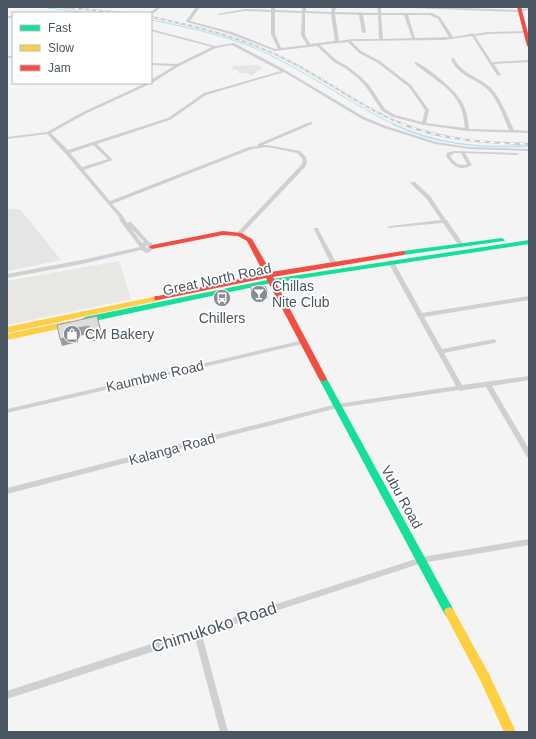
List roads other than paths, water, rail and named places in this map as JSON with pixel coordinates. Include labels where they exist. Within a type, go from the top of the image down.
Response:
[{"type":"main road","points":[[520,9],[529,46]]},
{"type":"main road","points":[[150,245],[223,233],[239,234]]},
{"type":"main road","name":"Vubu Road","points":[[239,234],[250,240],[337,406],[485,678],[510,732]]},
{"type":"main road","name":"Great North Road","points":[[7,338],[334,264],[529,236]]},
{"type":"main road","name":"Great North Road","points":[[7,330],[270,278],[529,242]]},
{"type":"street","points":[[152,12],[159,7]]},
{"type":"street","points":[[198,7],[188,21],[231,33],[272,49],[349,41],[381,39],[444,39],[472,34],[525,32]]},
{"type":"street","points":[[304,7],[303,35],[310,45]]},
{"type":"street","points":[[334,7],[333,13],[337,42]]},
{"type":"street","points":[[379,7],[381,39]]},
{"type":"street","points":[[411,7],[529,9]]},
{"type":"street","points":[[219,14],[245,9],[273,9],[304,12],[436,15],[451,37]]},
{"type":"street","points":[[273,9],[273,34],[280,49]]},
{"type":"street","points":[[361,14],[364,32]]},
{"type":"street","points":[[406,15],[414,40]]},
{"type":"street","points":[[152,30],[215,47]]},
{"type":"street","points":[[472,34],[499,75]]},
{"type":"street","points":[[349,41],[360,52],[379,62],[413,89],[427,110],[424,124]]},
{"type":"street","points":[[152,81],[178,65],[215,47],[233,44],[284,71],[363,118],[385,127],[435,144],[468,148],[529,150]]},
{"type":"street","points":[[317,44],[334,60],[346,67],[368,86],[382,110],[402,119],[424,124],[467,130],[529,132]]},
{"type":"street","points":[[454,59],[454,62],[459,68],[487,87],[498,102],[512,131]]},
{"type":"street","points":[[491,63],[529,61]]},
{"type":"street","points":[[416,63],[440,81],[460,101],[463,106],[467,130]]},
{"type":"street","points":[[152,64],[178,65]]},
{"type":"street","points":[[67,152],[169,119],[205,94],[284,71]]},
{"type":"street","points":[[7,138],[48,133],[84,113],[146,84]]},
{"type":"street","points":[[110,203],[257,146],[310,123]]},
{"type":"street","points":[[48,133],[82,169],[121,217],[150,245],[148,250],[142,247],[121,217]]},
{"type":"street","points":[[82,169],[111,160],[94,143]]},
{"type":"street","points":[[239,234],[304,166],[305,162],[304,158],[298,152],[267,146],[257,146]]},
{"type":"street","points":[[462,152],[470,164],[469,166],[457,166],[448,156],[453,152],[462,152],[529,154]]},
{"type":"street","points":[[414,183],[428,197],[446,221],[461,245]]},
{"type":"street","points":[[390,227],[446,221]]},
{"type":"street","points":[[316,229],[334,264]]},
{"type":"street","points":[[7,276],[82,262],[142,247]]},
{"type":"street","points":[[391,262],[462,389]]},
{"type":"street","points":[[422,315],[529,298]]},
{"type":"street","points":[[441,350],[494,341]]},
{"type":"street","name":"Kaumbwe Road","points":[[7,410],[304,342]]},
{"type":"street","name":"Kalanga Road","points":[[7,491],[337,406],[462,389],[529,378]]},
{"type":"street","points":[[488,384],[529,455]]},
{"type":"street","name":"Chimukoko Road","points":[[7,695],[422,560],[529,542]]},
{"type":"street","points":[[197,632],[224,732]]},
{"type":"waterway","points":[[483,7],[523,7]]},
{"type":"waterway","points":[[48,8],[82,12]]},
{"type":"waterway","points":[[152,20],[182,26],[227,38],[270,55],[394,124]]},
{"type":"waterway","points":[[394,124],[426,137],[459,144],[529,146]]},
{"type":"railway","points":[[61,7],[113,12]]},
{"type":"railway","points":[[152,17],[224,35],[259,47],[293,63],[362,104],[405,125]]},
{"type":"railway","points":[[405,125],[433,134],[465,140],[529,144]]},
{"type":"place","name":"Chillas Nite Club","points":[[259,294]]},
{"type":"place","name":"Chillers","points":[[222,298]]},
{"type":"place","name":"CM Bakery","points":[[72,334]]}]
